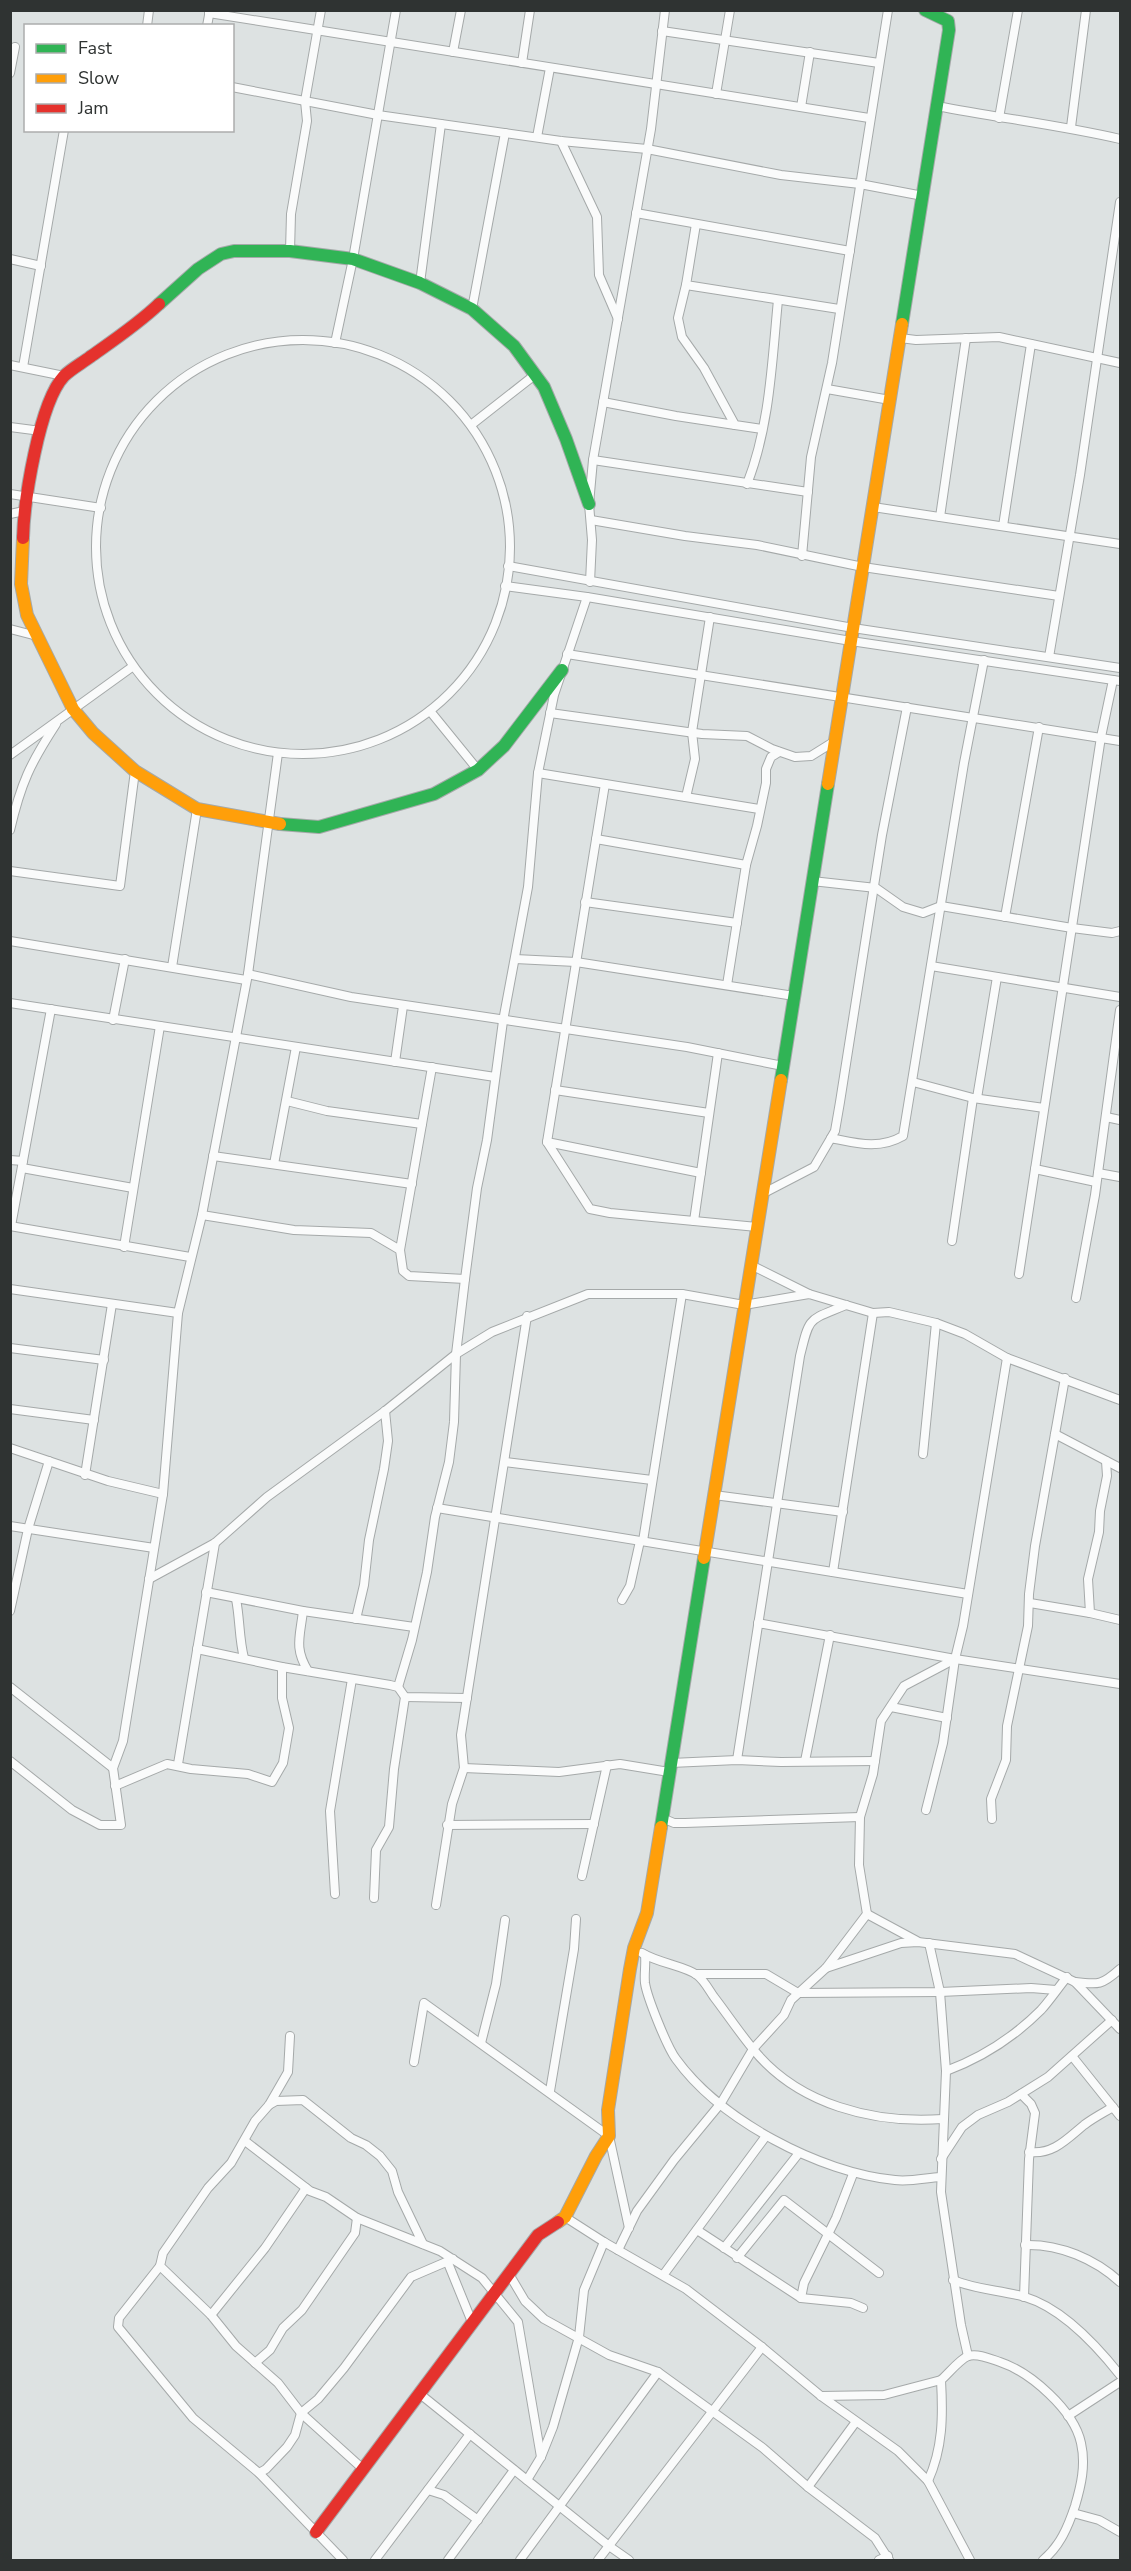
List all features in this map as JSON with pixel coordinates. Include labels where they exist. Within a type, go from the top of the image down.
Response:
[{"type":"street","points":[[290,251],[291,214],[307,121],[305,101],[321,10]]},
{"type":"street","points":[[335,343],[353,259],[396,10]]},
{"type":"street","points":[[453,52],[461,10]]},
{"type":"street","points":[[522,63],[530,10]]},
{"type":"street","points":[[590,582],[592,540],[589,504],[593,460],[647,149],[665,10]]},
{"type":"street","points":[[716,94],[730,10]]},
{"type":"street","points":[[802,555],[811,457],[827,389],[888,10]]},
{"type":"street","points":[[629,2228],[609,2136],[608,2110],[634,1948],[647,1913],[949,30],[948,21],[925,10]]},
{"type":"street","points":[[999,118],[1018,10]]},
{"type":"street","points":[[1071,127],[1074,89],[1086,10]]},
{"type":"street","points":[[210,12],[253,15],[317,30],[391,43],[869,118]]},
{"type":"street","points":[[662,31],[879,63]]},
{"type":"street","points":[[10,73],[13,46]]},
{"type":"street","points":[[801,107],[810,52]]},
{"type":"street","points":[[537,137],[550,68]]},
{"type":"street","points":[[234,87],[378,115],[561,141],[647,149],[781,174],[860,184],[922,196]]},
{"type":"street","points":[[937,106],[999,118],[1071,127],[1120,139]]},
{"type":"street","points":[[420,283],[441,124]]},
{"type":"street","points":[[23,367],[64,132]]},
{"type":"street","points":[[472,309],[505,133]]},
{"type":"street","points":[[561,141],[597,217],[599,275],[618,319]]},
{"type":"street","points":[[1049,657],[1080,475],[1120,202]]},
{"type":"street","points":[[636,213],[850,251]]},
{"type":"street","points":[[696,224],[678,318],[682,337],[704,368],[735,425]]},
{"type":"street","points":[[562,670],[517,732],[478,770],[434,794],[319,827],[268,823],[197,808],[135,771],[93,733],[73,709],[27,615],[21,584],[24,511],[41,431],[51,398],[64,376],[144,318],[198,269],[221,254],[234,251],[290,251],[353,259],[420,283],[472,309],[514,346],[536,374],[554,407],[589,504]]},
{"type":"street","points":[[10,259],[41,266]]},
{"type":"street","points":[[686,285],[839,309]]},
{"type":"street","points":[[747,483],[757,456],[773,368],[778,300]]},
{"type":"street","points":[[900,338],[916,340],[999,337],[1120,363]]},
{"type":"street","points":[[939,517],[966,338]]},
{"type":"street","points":[[298,340],[335,343],[360,347],[412,370],[435,386],[471,425],[493,464],[504,497],[508,523],[508,566],[501,606],[490,635],[456,686],[430,711],[393,733],[349,748],[326,753],[278,753],[232,741],[198,726],[175,710],[132,667],[110,620],[102,594],[97,566],[97,538],[101,508],[109,478],[127,439],[145,413],[179,382],[208,364],[248,348],[298,340]]},
{"type":"street","points":[[1003,526],[1031,344]]},
{"type":"street","points":[[10,365],[64,376]]},
{"type":"street","points":[[471,425],[536,374]]},
{"type":"street","points":[[827,389],[890,400]]},
{"type":"street","points":[[603,402],[762,429]]},
{"type":"street","points":[[10,427],[41,431]]},
{"type":"street","points":[[593,460],[808,492]]},
{"type":"street","points":[[10,494],[101,508]]},
{"type":"street","points":[[873,507],[1120,544]]},
{"type":"street","points":[[10,514],[24,511]]},
{"type":"street","points":[[591,520],[685,536],[757,545],[863,567],[1059,596]]},
{"type":"street","points":[[508,566],[984,660],[1117,681],[1101,737],[1019,1274]]},
{"type":"street","points":[[505,586],[710,617],[1049,657],[1120,668]]},
{"type":"street","points":[[398,1687],[410,1652],[427,1572],[437,1508],[449,1462],[454,1422],[456,1354],[465,1279],[477,1188],[488,1140],[503,1022],[528,887],[538,773],[550,713],[587,597]]},
{"type":"street","points":[[686,797],[695,759],[692,732],[710,617]]},
{"type":"street","points":[[10,629],[37,636]]},
{"type":"street","points":[[567,654],[1120,741]]},
{"type":"street","points":[[831,1138],[862,1145],[895,1141],[903,1136],[964,763],[984,660]]},
{"type":"street","points":[[10,755],[132,667]]},
{"type":"street","points":[[762,1194],[814,1167],[835,1131],[876,888],[882,835],[907,707]]},
{"type":"street","points":[[430,711],[478,770]]},
{"type":"street","points":[[550,713],[692,732],[747,736],[779,752],[795,757],[811,756],[835,741]]},
{"type":"street","points":[[10,830],[23,780],[59,718]]},
{"type":"street","points":[[1005,917],[1039,727]]},
{"type":"street","points":[[727,985],[746,865],[758,826],[759,809],[766,783],[766,769],[771,757],[779,752]]},
{"type":"street","points":[[10,1761],[72,1810],[100,1825],[121,1825],[113,1768],[123,1741],[163,1494],[178,1313],[202,1215],[247,977],[278,753]]},
{"type":"street","points":[[10,871],[120,886],[135,771]]},
{"type":"street","points":[[538,773],[759,809]]},
{"type":"street","points":[[605,784],[546,1142],[590,1209],[610,1213],[757,1227]]},
{"type":"street","points":[[172,967],[197,808]]},
{"type":"street","points":[[596,838],[746,865]]},
{"type":"street","points":[[812,881],[876,888],[896,903],[923,913],[941,906],[1072,928],[1113,933],[1120,931]]},
{"type":"street","points":[[585,902],[737,923]]},
{"type":"street","points":[[10,940],[247,977],[321,992],[503,1022],[566,1028],[783,1066]]},
{"type":"street","points":[[113,1020],[125,959]]},
{"type":"street","points":[[515,959],[576,962],[794,996]]},
{"type":"street","points":[[931,966],[1120,997]]},
{"type":"street","points":[[952,1241],[997,977]]},
{"type":"street","points":[[10,1003],[495,1077]]},
{"type":"street","points":[[395,1062],[403,1006]]},
{"type":"street","points":[[51,1009],[11,1226],[190,1257]]},
{"type":"street","points":[[1076,1298],[1097,1177],[1120,1010]]},
{"type":"street","points":[[123,1246],[160,1026]]},
{"type":"street","points":[[274,1164],[296,1047]]},
{"type":"street","points":[[694,1221],[718,1053]]},
{"type":"street","points":[[432,1068],[400,1250],[403,1271],[409,1276],[465,1279]]},
{"type":"street","points":[[913,1082],[975,1098],[1044,1108]]},
{"type":"street","points":[[555,1089],[710,1113]]},
{"type":"street","points":[[287,1101],[327,1111],[422,1124]]},
{"type":"street","points":[[1106,1117],[1120,1120]]},
{"type":"street","points":[[546,1142],[701,1173]]},
{"type":"street","points":[[213,1156],[412,1184]]},
{"type":"street","points":[[10,1160],[22,1165],[133,1188]]},
{"type":"street","points":[[1035,1169],[1097,1177],[1120,1177]]},
{"type":"street","points":[[202,1215],[294,1230],[371,1233],[400,1250]]},
{"type":"street","points":[[751,1265],[809,1294],[873,1313],[889,1312],[936,1323],[965,1334],[1007,1358],[1120,1400]]},
{"type":"street","points":[[10,1288],[178,1313]]},
{"type":"street","points":[[149,1579],[215,1543],[267,1497],[385,1412],[456,1354],[492,1332],[527,1316],[588,1294],[682,1294],[744,1305],[809,1294]]},
{"type":"street","points":[[622,1600],[630,1586],[641,1541],[682,1294]]},
{"type":"street","points":[[85,1474],[112,1304]]},
{"type":"street","points":[[737,1760],[800,1356],[808,1325],[812,1320],[846,1305]]},
{"type":"street","points":[[833,1572],[873,1313]]},
{"type":"street","points":[[436,1905],[447,1825],[464,1768],[460,1735],[527,1316]]},
{"type":"street","points":[[923,1454],[936,1323]]},
{"type":"street","points":[[10,1348],[104,1360]]},
{"type":"street","points":[[926,1810],[947,1718],[955,1659],[1007,1358]]},
{"type":"street","points":[[992,1819],[991,1799],[1006,1760],[1007,1726],[1017,1668],[1023,1651],[1035,1546],[1065,1378]]},
{"type":"street","points":[[10,1408],[93,1420]]},
{"type":"street","points":[[356,1619],[364,1585],[369,1540],[388,1441],[385,1412]]},
{"type":"street","points":[[1055,1434],[1120,1468]]},
{"type":"street","points":[[10,1448],[85,1474],[163,1494]]},
{"type":"street","points":[[10,1611],[28,1529],[49,1461]]},
{"type":"street","points":[[1090,1613],[1088,1579],[1099,1532],[1100,1511],[1107,1476],[1106,1461]]},
{"type":"street","points":[[505,1462],[652,1480]]},
{"type":"street","points":[[714,1496],[843,1512]]},
{"type":"street","points":[[437,1508],[968,1594]]},
{"type":"street","points":[[10,1526],[154,1548]]},
{"type":"street","points":[[178,1764],[215,1543]]},
{"type":"street","points":[[206,1592],[303,1611],[414,1627]]},
{"type":"street","points":[[236,1599],[241,1618],[244,1658]]},
{"type":"street","points":[[1030,1603],[1120,1620]]},
{"type":"street","points":[[303,1611],[298,1646],[301,1659],[308,1671]]},
{"type":"street","points":[[758,1623],[955,1659],[1120,1684]]},
{"type":"street","points":[[805,1761],[830,1635]]},
{"type":"street","points":[[197,1649],[282,1667],[398,1687],[405,1698],[393,1769],[393,1800],[389,1827],[376,1850],[374,1898]]},
{"type":"street","points":[[618,2250],[637,2211],[654,2190],[662,2175],[720,2103],[753,2049],[784,2015],[791,2000],[826,1968],[867,1914],[859,1865],[860,1817],[875,1761],[881,1721],[904,1686],[955,1659]]},
{"type":"street","points":[[115,1786],[167,1764],[178,1764],[191,1769],[248,1774],[272,1782],[283,1763],[289,1728],[282,1698],[282,1667]]},
{"type":"street","points":[[336,1894],[330,1811],[352,1679]]},
{"type":"street","points":[[10,1687],[113,1768]]},
{"type":"street","points":[[405,1698],[467,1698]]},
{"type":"street","points":[[891,1707],[947,1718]]},
{"type":"street","points":[[464,1768],[559,1772],[607,1765],[630,1764],[670,1768],[737,1760],[875,1761]]},
{"type":"street","points":[[582,1876],[607,1765]]},
{"type":"street","points":[[662,1818],[674,1823],[685,1823],[860,1817]]},
{"type":"street","points":[[447,1825],[594,1824]]},
{"type":"street","points":[[867,1914],[918,1942]]},
{"type":"street","points":[[550,2091],[571,1971],[576,1919]]},
{"type":"street","points":[[482,2043],[496,1984],[505,1920]]},
{"type":"street","points":[[826,1968],[901,1943],[918,1942],[1015,1954],[1071,1980],[1097,1984],[1106,1982],[1120,1969]]},
{"type":"street","points":[[929,1943],[940,1992],[946,2071],[940,2176],[953,2280],[968,2356]]},
{"type":"street","points":[[634,1948],[659,1962],[696,1974],[766,1974],[798,1993],[940,1992],[1031,1988],[1056,1990]]},
{"type":"street","points":[[645,1955],[645,1982],[665,2041],[675,2059],[697,2084],[720,2103],[766,2136],[799,2153],[853,2174],[897,2181],[940,2176]]},
{"type":"street","points":[[696,1974],[753,2049],[778,2075],[794,2086],[836,2106],[882,2118],[943,2119]]},
{"type":"street","points":[[946,2071],[972,2061],[1017,2030],[1042,2009],[1056,1990],[1071,1980]]},
{"type":"street","points":[[1071,1980],[1120,2029]]},
{"type":"street","points":[[414,2062],[424,2003],[550,2091],[609,2136]]},
{"type":"street","points":[[941,2159],[962,2127],[978,2115],[1021,2094],[1048,2077],[1112,2020]]},
{"type":"street","points":[[290,2036],[288,2072],[269,2105],[255,2121],[231,2163],[208,2188],[163,2253],[160,2266],[119,2318],[118,2327],[193,2418],[260,2473],[343,2560]]},
{"type":"street","points":[[1072,2056],[1120,2116]]},
{"type":"street","points":[[1021,2094],[1031,2104],[1035,2113],[1029,2152],[1024,2297]]},
{"type":"street","points":[[269,2105],[276,2101],[303,2100],[351,2138],[366,2145],[380,2156],[392,2171],[398,2192],[423,2244]]},
{"type":"street","points":[[1029,2152],[1042,2152],[1062,2144],[1085,2124],[1113,2107]]},
{"type":"street","points":[[316,2532],[538,2235],[565,2217],[596,2156],[609,2136]]},
{"type":"street","points":[[664,2274],[766,2136]]},
{"type":"street","points":[[245,2141],[306,2188],[326,2197],[357,2218],[423,2244],[482,2278],[518,2322],[541,2457]]},
{"type":"street","points":[[724,2248],[799,2153]]},
{"type":"street","points":[[801,2298],[802,2288],[853,2174]]},
{"type":"street","points":[[211,2315],[265,2248],[306,2188]]},
{"type":"street","points":[[737,2258],[784,2200],[879,2272]]},
{"type":"street","points":[[565,2217],[604,2242],[664,2274],[762,2347],[855,2423],[898,2451],[928,2481],[970,2560]]},
{"type":"street","points":[[255,2363],[270,2350],[283,2328],[302,2310],[355,2233],[357,2218]]},
{"type":"street","points":[[697,2230],[801,2298],[850,2303],[863,2308]]},
{"type":"street","points":[[527,2480],[541,2457],[553,2427],[579,2337],[584,2290],[604,2242]]},
{"type":"street","points":[[1025,2245],[1040,2244],[1070,2252],[1107,2270],[1120,2282]]},
{"type":"street","points":[[450,2261],[472,2322]]},
{"type":"street","points":[[260,2473],[287,2447],[295,2435],[301,2413],[318,2399],[344,2368],[411,2277],[450,2261]]},
{"type":"street","points":[[160,2266],[211,2315],[236,2346],[278,2383],[301,2413],[363,2469]]},
{"type":"street","points":[[509,2274],[525,2301],[544,2319],[619,2360],[658,2372],[763,2448],[808,2487],[875,2538],[888,2558],[879,2560]]},
{"type":"street","points":[[953,2280],[971,2288],[1024,2297],[1063,2317],[1080,2330],[1120,2375]]},
{"type":"street","points":[[598,2560],[762,2347]]},
{"type":"street","points":[[820,2396],[884,2395],[941,2380],[968,2356],[979,2356],[1013,2367],[1042,2387],[1068,2416],[1081,2442],[1083,2457],[1081,2485],[1073,2513],[1060,2542],[1043,2560]]},
{"type":"street","points":[[520,2560],[561,2508],[658,2372]]},
{"type":"street","points":[[928,2481],[940,2448],[943,2420],[941,2380]]},
{"type":"street","points":[[1068,2416],[1120,2382]]},
{"type":"street","points":[[420,2394],[629,2560]]},
{"type":"street","points":[[808,2487],[855,2423]]},
{"type":"street","points":[[375,2560],[470,2434]]},
{"type":"street","points":[[448,2560],[514,2470]]},
{"type":"street","points":[[429,2490],[444,2495],[478,2520]]},
{"type":"street","points":[[1073,2513],[1099,2520],[1120,2532]]},
{"type":"traffic: fast","points":[[902,324],[949,30],[948,21],[925,10]]},
{"type":"traffic: fast","points":[[159,304],[198,269],[221,254],[234,251],[290,251],[353,259],[420,283],[472,309],[514,346],[544,387],[566,439],[589,504]]},
{"type":"traffic: fast","points":[[280,824],[319,827],[434,794],[478,770],[504,746],[562,670]]},
{"type":"traffic: fast","points":[[781,1080],[828,784]]},
{"type":"traffic: fast","points":[[661,1827],[704,1558]]},
{"type":"traffic: slow","points":[[828,784],[902,324]]},
{"type":"traffic: slow","points":[[23,538],[21,584],[27,615],[73,709],[93,733],[135,771],[197,809],[280,824]]},
{"type":"traffic: slow","points":[[704,1558],[781,1080]]},
{"type":"traffic: slow","points":[[558,2222],[565,2217],[596,2156],[609,2136],[608,2110],[630,1969],[634,1948],[647,1913],[661,1827]]},
{"type":"traffic: jam","points":[[23,538],[34,453],[55,389],[67,373],[126,332],[159,304]]},
{"type":"traffic: jam","points":[[316,2532],[538,2235],[558,2222]]}]
